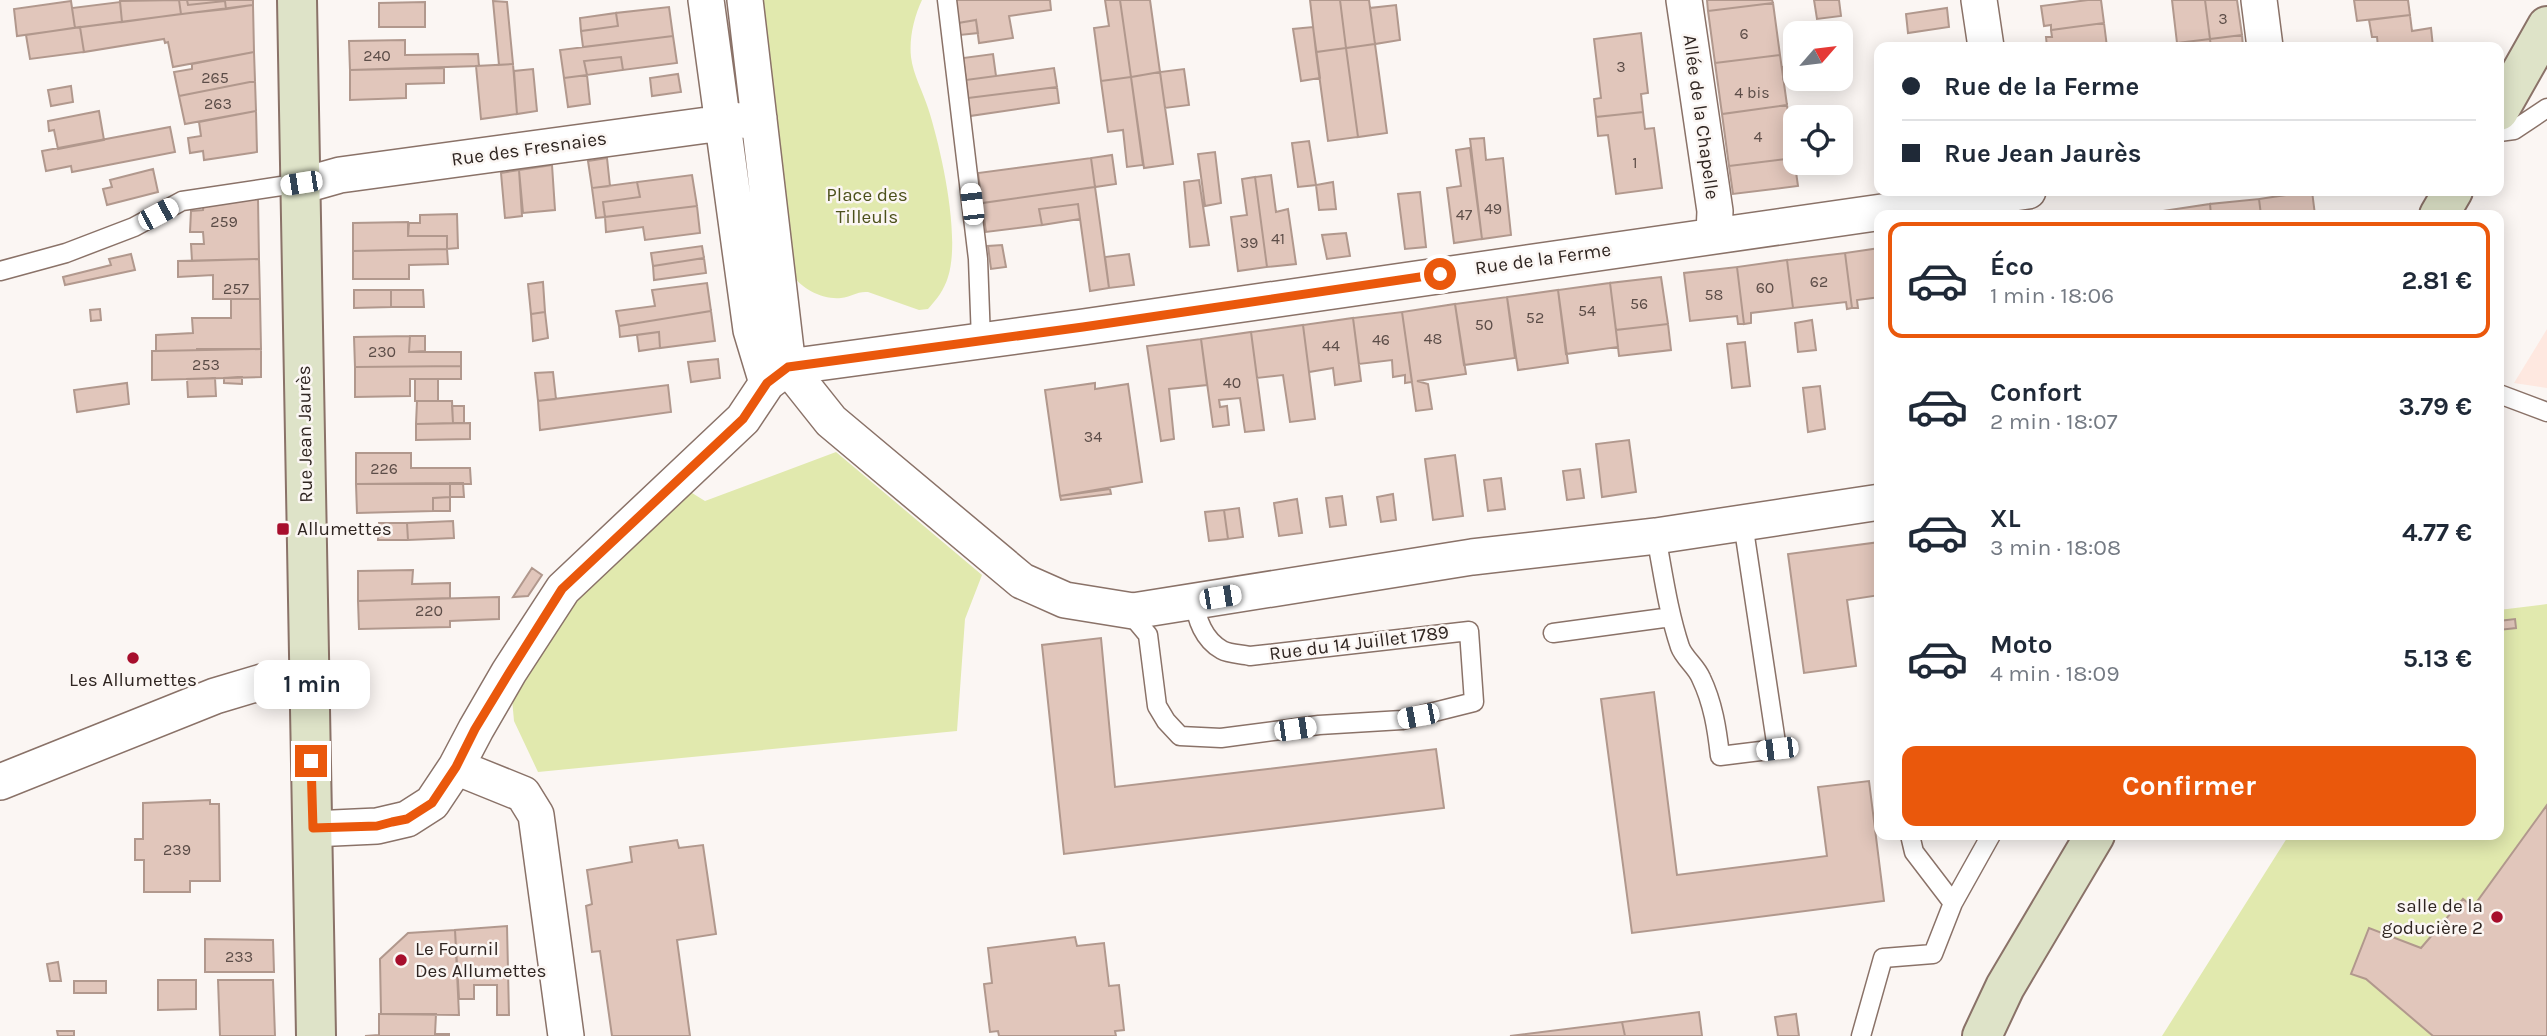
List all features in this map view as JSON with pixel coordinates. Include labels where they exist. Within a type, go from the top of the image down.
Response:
[{"type":"main road","name":"Rue Jean Jaurès","points":[[297,0],[316,1036]]},
{"type":"main road","points":[[2504,102],[2547,26]]},
{"type":"main road","points":[[1982,1036],[2005,987],[2092,840]]},
{"type":"street","points":[[706,0],[751,330],[778,375],[831,421],[1022,581],[1065,600],[1111,609],[1138,610],[1472,557],[1656,536],[1874,503]]},
{"type":"street","points":[[313,828],[377,826],[407,819],[432,803],[562,589],[743,419],[778,375],[759,118],[745,0]]},
{"type":"street","name":"Allée de la Chapelle","points":[[1684,0],[1715,211],[1714,234]]},
{"type":"street","points":[[1979,0],[1985,42]]},
{"type":"street","points":[[2259,0],[2263,42]]},
{"type":"street","name":"Rue des Fresnaies","points":[[301,185],[340,175],[759,118]]},
{"type":"street","name":"Rue de la Ferme","points":[[1885,210],[1985,196]]},
{"type":"street","name":"Rue de la Ferme","points":[[778,375],[981,340],[1874,212]]},
{"type":"street","points":[[0,782],[215,696],[262,682],[310,682]]},
{"type":"street","points":[[456,767],[523,794],[536,815],[566,1036]]},
{"type":"lane","points":[[947,0],[978,259],[981,340]]},
{"type":"lane","points":[[2504,131],[2514,130],[2547,108]]},
{"type":"lane","points":[[0,271],[66,253],[134,227],[182,201],[301,185]]},
{"type":"lane","points":[[2504,396],[2547,412]]},
{"type":"lane","points":[[1656,536],[1671,617],[1681,651],[1693,663],[1701,678],[1716,721],[1720,756],[1777,749],[1743,523]]},
{"type":"lane","name":"Rue du 14 Juillet 1789","points":[[1138,610],[1138,623],[1148,635],[1157,706],[1180,736],[1222,738],[1319,725],[1402,720],[1474,702],[1469,631],[1250,656],[1223,651],[1206,635],[1196,615],[1195,601]]},
{"type":"lane","points":[[1553,633],[1671,617]]},
{"type":"lane","points":[[1911,840],[1913,852],[1953,903]]},
{"type":"lane","points":[[1861,1036],[1883,958],[1933,954],[1953,903],[1988,840]]},
{"type":"shaded area","points":[[2547,329],[2547,388],[2514,383]]},
{"type":"green space","name":"Place des Tilleuls","points":[[757,0],[922,0],[913,28],[911,57],[938,146],[948,192],[952,239],[948,277],[940,294],[928,309],[919,310],[868,292],[841,298],[827,297],[807,289],[793,275]]},
{"type":"green space","points":[[836,452],[982,575],[965,619],[957,731],[538,772],[514,721],[511,688],[568,597],[684,488],[705,501]]},
{"type":"green space","points":[[2547,604],[2547,1036],[2162,1036],[2286,840],[2504,840],[2504,609]]},
{"type":"building","points":[[179,0],[181,14],[122,22],[120,1]]},
{"type":"building","points":[[179,0],[187,0],[188,5],[225,1],[226,9],[181,14]]},
{"type":"building","points":[[187,0],[253,0],[253,5],[226,9],[225,1],[188,5]]},
{"type":"building","points":[[955,0],[1050,0],[1051,10],[1009,16],[1013,38],[979,43],[976,20],[958,23]]},
{"type":"building","points":[[1105,0],[1120,0],[1131,77],[1101,81],[1094,28],[1109,26]]},
{"type":"building","points":[[1120,0],[1150,0],[1160,72],[1131,77]]},
{"type":"building","points":[[1310,0],[1340,0],[1346,48],[1316,52]]},
{"type":"building","points":[[1340,0],[1369,0],[1375,44],[1346,48]]},
{"type":"building","points":[[1707,0],[1772,0],[1773,3],[1708,11]]},
{"type":"building","points":[[1814,0],[1839,0],[1841,16],[1817,19]]},
{"type":"building","points":[[2101,0],[2104,23],[2051,30],[2051,25],[2044,26],[2041,6]]},
{"type":"building","points":[[2172,0],[2205,0],[2210,39],[2177,42]]},
{"type":"building","points":[[2205,0],[2237,0],[2242,35],[2210,39]]},
{"type":"building","points":[[2354,0],[2408,0],[2410,15],[2357,21]]},
{"type":"building","points":[[71,1],[75,28],[17,36],[14,9]]},
{"type":"building","points":[[493,1],[507,2],[513,64],[499,65]]},
{"type":"building","points":[[120,2],[122,22],[75,28],[72,8]]},
{"type":"building","points":[[425,2],[425,27],[379,27],[379,3]]},
{"type":"building","points":[[1773,3],[1780,55],[1715,63],[1708,11]]},
{"type":"building","points":[[253,5],[254,52],[173,67],[168,42],[165,43],[164,39],[84,52],[80,27]]},
{"type":"building","points":[[1396,5],[1400,40],[1375,44],[1370,8]]},
{"type":"building","points":[[669,7],[673,36],[583,47],[581,31],[618,26],[616,13]]},
{"type":"building","points":[[1947,8],[1949,27],[1908,33],[1906,14]]},
{"type":"building","points":[[616,13],[618,26],[581,31],[580,18]]},
{"type":"building","points":[[2410,15],[2412,31],[2431,28],[2432,42],[2378,42],[2377,37],[2372,37],[2369,20]]},
{"type":"building","points":[[976,20],[978,33],[960,35],[958,23]]},
{"type":"building","points":[[2104,23],[2106,42],[2046,42],[2046,37],[2052,37],[2051,30]]},
{"type":"building","points":[[80,27],[84,52],[30,59],[26,35]]},
{"type":"building","points":[[1313,27],[1320,78],[1301,81],[1293,29]]},
{"type":"building","points":[[1641,33],[1648,93],[1641,94],[1643,112],[1596,117],[1594,99],[1601,98],[1594,39]]},
{"type":"building","points":[[2242,35],[2243,42],[2210,42],[2210,39]]},
{"type":"building","points":[[673,36],[677,63],[623,70],[621,57],[584,61],[587,75],[564,78],[560,50]]},
{"type":"building","points":[[2210,39],[2210,42],[2185,42]]},
{"type":"building","points":[[405,40],[405,55],[478,54],[479,66],[350,70],[349,41]]},
{"type":"building","points":[[1375,44],[1387,133],[1358,137],[1346,48]]},
{"type":"building","points":[[1346,48],[1358,137],[1328,141],[1316,52]]},
{"type":"building","points":[[254,52],[255,81],[179,96],[174,72],[192,69],[192,64]]},
{"type":"building","points":[[993,54],[996,76],[966,80],[963,58]]},
{"type":"building","points":[[1780,55],[1787,105],[1722,114],[1715,63]]},
{"type":"building","points":[[621,57],[623,70],[587,75],[584,61]]},
{"type":"building","points":[[513,64],[517,114],[481,119],[476,66]]},
{"type":"building","points":[[444,68],[444,83],[406,84],[406,98],[350,100],[350,70]]},
{"type":"building","points":[[1054,68],[1057,87],[968,98],[966,80]]},
{"type":"building","points":[[533,69],[537,111],[517,114],[514,71]]},
{"type":"building","points":[[1184,69],[1189,105],[1165,108],[1160,72]]},
{"type":"building","points":[[1160,72],[1173,164],[1144,168],[1131,77]]},
{"type":"building","points":[[678,74],[681,92],[652,96],[650,78]]},
{"type":"building","points":[[587,75],[590,104],[568,107],[564,78]]},
{"type":"building","points":[[1131,77],[1143,165],[1127,167],[1123,130],[1108,132],[1101,81]]},
{"type":"building","points":[[255,81],[256,111],[185,124],[179,96]]},
{"type":"building","points":[[71,86],[73,102],[51,106],[48,90]]},
{"type":"building","points":[[1057,87],[1059,103],[970,116],[968,98]]},
{"type":"building","points":[[1783,106],[1783,159],[1729,166],[1722,114]]},
{"type":"building","points":[[99,111],[104,140],[58,149],[54,130],[49,131],[48,121]]},
{"type":"building","points":[[256,111],[257,152],[204,160],[203,151],[190,153],[188,138],[201,136],[199,122]]},
{"type":"building","points":[[1643,112],[1645,129],[1654,128],[1662,188],[1616,194],[1608,135],[1598,136],[1596,117]]},
{"type":"building","points":[[170,127],[175,152],[72,172],[71,166],[46,171],[42,151]]},
{"type":"building","points":[[1484,138],[1486,160],[1503,158],[1511,235],[1482,239],[1470,139]]},
{"type":"building","points":[[1309,141],[1316,185],[1298,187],[1292,143]]},
{"type":"building","points":[[1470,148],[1482,239],[1454,243],[1447,188],[1461,186],[1456,150]]},
{"type":"building","points":[[1215,152],[1221,203],[1205,206],[1198,154]]},
{"type":"building","points":[[1112,155],[1116,184],[1095,187],[1091,158]]},
{"type":"building","points":[[607,158],[610,186],[592,188],[588,161]]},
{"type":"building","points":[[1091,158],[1095,187],[982,203],[978,173]]},
{"type":"building","points":[[1783,159],[1783,175],[1796,175],[1798,186],[1733,194],[1729,166]]},
{"type":"building","points":[[552,165],[555,210],[523,213],[519,170]]},
{"type":"building","points":[[153,169],[158,192],[107,205],[103,189],[112,187],[110,180]]},
{"type":"building","points":[[519,170],[522,216],[505,218],[501,173]]},
{"type":"building","points":[[692,175],[697,206],[605,217],[603,202],[640,197],[637,182]]},
{"type":"building","points":[[1271,175],[1276,212],[1288,209],[1296,264],[1267,267],[1255,177]]},
{"type":"building","points":[[1255,177],[1267,267],[1238,271],[1231,217],[1247,215],[1242,179]]},
{"type":"building","points":[[1199,180],[1209,245],[1190,247],[1184,182]]},
{"type":"building","points":[[637,182],[640,197],[603,202],[605,217],[596,218],[592,188]]},
{"type":"building","points":[[1333,182],[1336,209],[1319,210],[1316,185]]},
{"type":"building","points":[[1095,187],[1109,288],[1090,291],[1078,204],[1039,209],[1042,225],[986,232],[982,203]]},
{"type":"building","points":[[1420,192],[1426,247],[1405,249],[1398,194]]},
{"type":"building","points":[[2313,196],[2314,210],[2260,210],[2259,199]]},
{"type":"building","points":[[258,199],[259,259],[192,261],[191,244],[204,244],[203,232],[190,232],[191,211],[203,210],[204,201]]},
{"type":"building","points":[[2259,199],[2260,210],[2211,210],[2210,204]]},
{"type":"building","points":[[1078,204],[1080,219],[1042,225],[1039,209]]},
{"type":"building","points":[[2210,204],[2211,210],[2170,210]]},
{"type":"building","points":[[697,206],[700,233],[645,240],[643,227],[606,232],[605,217]]},
{"type":"building","points":[[457,214],[458,248],[447,249],[447,236],[408,236],[409,223],[420,223],[420,215]]},
{"type":"building","points":[[408,222],[408,236],[447,236],[447,249],[353,251],[353,223]]},
{"type":"building","points":[[1346,233],[1350,256],[1327,259],[1322,235]]},
{"type":"building","points":[[1002,245],[1006,267],[991,269],[988,246]]},
{"type":"building","points":[[702,246],[704,258],[653,266],[651,253]]},
{"type":"building","points":[[447,249],[448,264],[409,265],[409,279],[353,279],[353,251]]},
{"type":"building","points":[[1874,249],[1874,298],[1857,300],[1858,308],[1852,308],[1845,253]]},
{"type":"building","points":[[1845,253],[1852,308],[1847,309],[1846,302],[1793,308],[1787,260]]},
{"type":"building","points":[[131,254],[135,270],[65,285],[63,277],[111,265],[109,259]]},
{"type":"building","points":[[1129,254],[1134,285],[1109,288],[1105,257]]},
{"type":"building","points":[[704,258],[706,273],[654,280],[653,266]]},
{"type":"building","points":[[259,259],[260,299],[213,299],[213,275],[178,277],[178,261]]},
{"type":"building","points":[[1787,260],[1793,308],[1751,313],[1751,323],[1744,324],[1737,267]]},
{"type":"building","points":[[1737,267],[1744,324],[1738,324],[1737,316],[1690,321],[1684,273]]},
{"type":"building","points":[[1661,277],[1668,324],[1616,330],[1610,283]]},
{"type":"building","points":[[543,282],[545,312],[531,314],[528,284]]},
{"type":"building","points":[[707,283],[711,311],[619,326],[616,311],[655,306],[652,290]]},
{"type":"building","points":[[1610,283],[1618,347],[1566,354],[1558,290]]},
{"type":"building","points":[[354,290],[391,290],[391,307],[354,308]]},
{"type":"building","points":[[391,290],[423,290],[424,307],[391,307]]},
{"type":"building","points":[[1558,290],[1568,363],[1518,370],[1507,297]]},
{"type":"building","points":[[1507,297],[1515,358],[1464,365],[1455,304]]},
{"type":"building","points":[[231,299],[260,299],[261,349],[156,351],[156,335],[193,333],[192,318],[231,318]]},
{"type":"building","points":[[1455,304],[1466,374],[1417,381],[1428,384],[1432,409],[1416,411],[1402,312]]},
{"type":"building","points":[[100,309],[101,320],[91,321],[90,310]]},
{"type":"building","points":[[711,311],[715,341],[660,348],[659,332],[620,337],[619,326]]},
{"type":"building","points":[[545,312],[548,338],[533,341],[531,314]]},
{"type":"building","points":[[1402,312],[1412,382],[1405,383],[1405,375],[1393,377],[1392,360],[1359,364],[1353,318]]},
{"type":"building","points":[[1353,318],[1361,381],[1335,385],[1333,368],[1309,372],[1303,325]]},
{"type":"building","points":[[1812,320],[1816,350],[1798,352],[1795,323]]},
{"type":"building","points":[[1668,324],[1671,350],[1619,356],[1616,330]]},
{"type":"building","points":[[1303,325],[1315,419],[1290,422],[1283,375],[1257,378],[1251,332]]},
{"type":"building","points":[[659,332],[660,348],[639,351],[637,335]]},
{"type":"building","points":[[1251,332],[1264,430],[1245,432],[1240,398],[1219,400],[1220,407],[1227,406],[1229,425],[1213,427],[1201,339]]},
{"type":"building","points":[[410,336],[409,352],[461,352],[461,366],[355,367],[354,337]]},
{"type":"building","points":[[410,336],[425,336],[425,351],[409,352]]},
{"type":"building","points":[[1201,339],[1207,385],[1169,389],[1174,439],[1161,441],[1147,346]]},
{"type":"building","points":[[1745,342],[1750,386],[1732,388],[1727,344]]},
{"type":"building","points":[[261,349],[261,377],[152,380],[152,351]]},
{"type":"building","points":[[718,359],[720,378],[691,382],[688,362]]},
{"type":"building","points":[[461,366],[461,379],[410,379],[410,396],[355,397],[355,367]]},
{"type":"building","points":[[553,372],[556,399],[538,401],[535,373]]},
{"type":"building","points":[[242,377],[242,384],[224,383],[224,378]]},
{"type":"building","points":[[215,378],[216,396],[188,397],[187,379]]},
{"type":"building","points":[[415,379],[438,379],[438,401],[415,401]]},
{"type":"building","points":[[127,383],[129,404],[77,412],[74,390]]},
{"type":"building","points":[[1095,383],[1095,389],[1128,384],[1142,482],[1060,496],[1045,390]]},
{"type":"building","points":[[668,385],[671,412],[540,430],[538,401]]},
{"type":"building","points":[[1820,386],[1825,429],[1808,432],[1803,388]]},
{"type":"building","points":[[417,401],[452,401],[453,423],[416,424]]},
{"type":"building","points":[[452,406],[464,406],[464,423],[453,423]]},
{"type":"building","points":[[470,423],[470,439],[416,440],[416,424]]},
{"type":"building","points":[[1629,440],[1636,492],[1602,497],[1596,444]]},
{"type":"building","points":[[356,453],[411,453],[411,468],[470,468],[471,484],[356,484]]},
{"type":"building","points":[[1455,455],[1463,516],[1433,520],[1425,459]]},
{"type":"building","points":[[1580,469],[1584,498],[1567,500],[1563,471]]},
{"type":"building","points":[[1501,478],[1505,509],[1488,511],[1484,480]]},
{"type":"building","points":[[450,483],[450,497],[433,498],[433,511],[357,513],[356,484]]},
{"type":"building","points":[[450,483],[463,483],[464,497],[450,497]]},
{"type":"building","points":[[1110,489],[1111,494],[1061,500],[1060,496]]},
{"type":"building","points":[[1393,494],[1396,520],[1381,522],[1377,497]]},
{"type":"building","points":[[1342,496],[1346,525],[1330,527],[1326,498]]},
{"type":"building","points":[[450,497],[450,511],[433,511],[433,498]]},
{"type":"building","points":[[1297,499],[1302,533],[1279,536],[1274,503]]},
{"type":"building","points":[[1239,508],[1243,537],[1228,539],[1224,510]]},
{"type":"building","points":[[1224,510],[1228,539],[1209,541],[1205,512]]},
{"type":"building","points":[[453,521],[454,538],[408,540],[407,523]]},
{"type":"building","points":[[379,523],[407,523],[408,540],[378,540]]},
{"type":"building","points":[[1874,543],[1874,596],[1847,600],[1856,666],[1804,673],[1788,554]]},
{"type":"building","points":[[532,568],[542,575],[528,596],[513,597]]},
{"type":"building","points":[[413,570],[412,584],[450,583],[450,598],[358,601],[358,571]]},
{"type":"building","points":[[499,597],[499,619],[450,621],[450,627],[359,629],[358,601]]},
{"type":"building","points":[[2515,619],[2516,628],[2504,629],[2504,620]]},
{"type":"building","points":[[1101,638],[1115,787],[1436,749],[1444,808],[1064,854],[1042,645]]},
{"type":"building","points":[[350,685],[359,685],[360,705],[351,705]]},
{"type":"building","points":[[1654,692],[1677,875],[1827,856],[1818,787],[1869,781],[1874,840],[1876,840],[1884,901],[1632,933],[1601,699]]},
{"type":"building","points":[[210,800],[210,804],[219,804],[220,881],[190,881],[190,892],[144,892],[144,860],[135,860],[135,839],[143,839],[143,803]]},
{"type":"building","name":"salle de la goducière 2","points":[[2547,805],[2547,1036],[2433,1036],[2366,979],[2351,974],[2369,928],[2421,948],[2463,899],[2473,907]]},
{"type":"building","points":[[677,840],[679,848],[703,845],[716,934],[677,940],[690,1036],[612,1036],[600,951],[592,952],[586,906],[592,904],[587,870],[632,862],[630,847]]},
{"type":"building","points":[[507,926],[509,1015],[497,1015],[497,985],[474,985],[474,999],[459,999],[455,930]]},
{"type":"building","points":[[455,930],[459,1015],[381,1014],[380,959],[408,933]]},
{"type":"building","points":[[1075,937],[1077,946],[1104,943],[1109,986],[1119,985],[1124,1030],[1115,1031],[1116,1036],[999,1036],[998,1031],[990,1032],[984,984],[992,983],[988,948]]},
{"type":"building","points":[[205,939],[273,940],[274,972],[205,972]]},
{"type":"building","points":[[58,962],[61,981],[50,981],[47,964]]},
{"type":"building","points":[[158,980],[196,980],[196,1009],[158,1010]]},
{"type":"building","points":[[218,980],[273,980],[275,1036],[220,1036]]},
{"type":"building","points":[[74,981],[106,981],[106,993],[74,993]]},
{"type":"building","points":[[1699,1012],[1702,1036],[1625,1036],[1622,1022]]},
{"type":"building","points":[[379,1014],[436,1014],[435,1034],[449,1036],[365,1036],[379,1035]]},
{"type":"building","points":[[1796,1014],[1799,1036],[1778,1036],[1775,1017]]},
{"type":"building","points":[[1622,1022],[1625,1036],[1510,1036]]},
{"type":"building","points":[[57,1031],[74,1031],[74,1036],[58,1036]]},
{"type":"place","name":"Allumettes","points":[[283,529]]},
{"type":"place","name":"Les Allumettes","points":[[133,658]]},
{"type":"place","name":"salle de la goducière 2","points":[[2497,917]]},
{"type":"place","name":"Le Fournil Des Allumettes","points":[[401,960]]},
{"type":"route","points":[[311,761],[313,828],[377,826],[407,819],[432,803],[562,589],[743,419],[767,383],[788,367],[1440,274]]}]
